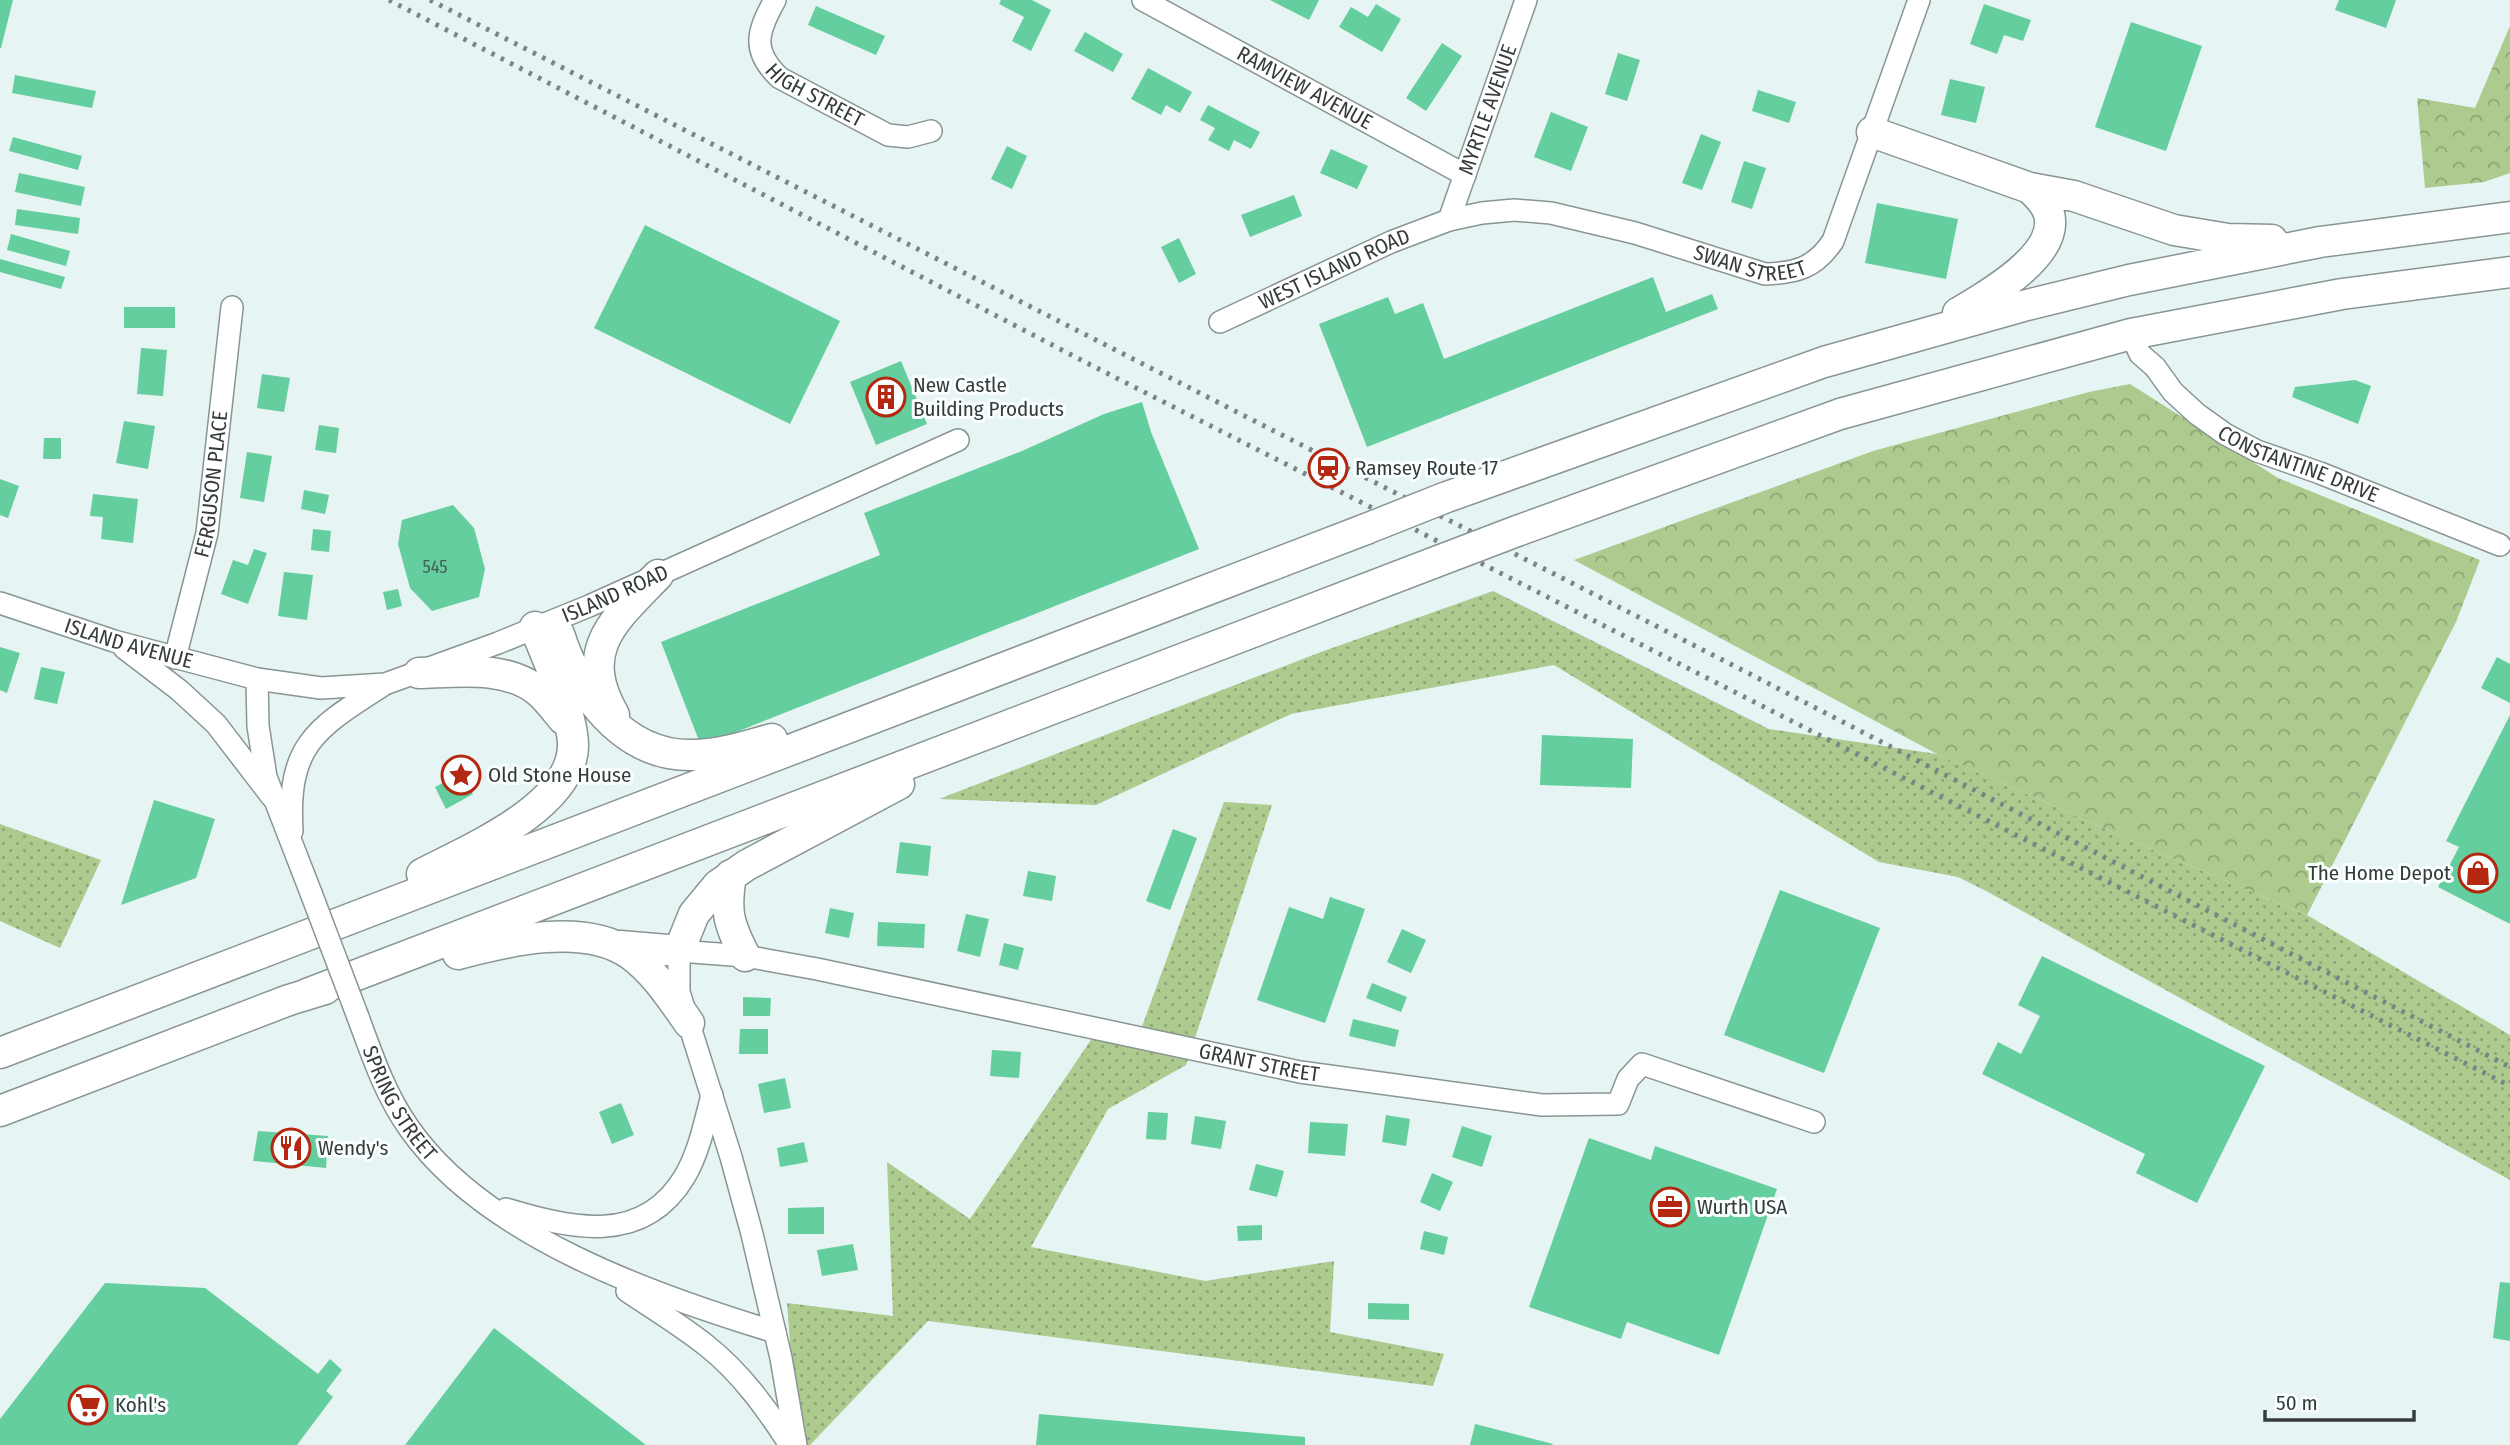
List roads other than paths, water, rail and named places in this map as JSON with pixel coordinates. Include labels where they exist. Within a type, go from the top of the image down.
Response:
[{"type":"highway","points":[[1872,132],[2030,188],[2074,196],[2174,230],[2228,239],[2320,242]]},
{"type":"highway","points":[[1922,334],[1998,290],[2042,247],[2050,228],[2049,216],[2044,203],[2030,188]]},
{"type":"highway","points":[[0,1053],[1444,498],[1800,370],[1922,334],[2129,280],[2320,242],[2510,216]]},
{"type":"highway","points":[[0,1111],[1517,531],[1840,414],[2131,334],[2342,294],[2510,272]]},
{"type":"highway","points":[[625,733],[610,708],[602,685],[599,662],[601,649],[613,624],[659,575]]},
{"type":"highway","points":[[545,624],[567,656],[584,691],[601,712],[625,733],[664,753],[705,755],[733,749],[947,690]]},
{"type":"highway","points":[[288,943],[498,835],[554,790],[567,769],[573,747],[545,624]]},
{"type":"highway","points":[[419,673],[482,672],[510,677],[538,691],[570,727]]},
{"type":"highway","points":[[307,994],[493,945],[532,938],[571,937],[617,946],[679,951],[694,914],[710,892],[731,875],[872,798],[1037,714]]},
{"type":"highway","points":[[731,875],[727,907],[735,937],[745,956]]},
{"type":"highway","points":[[617,946],[654,976],[690,1023]]},
{"type":"street","name":"HIGH STREET","points":[[775,0],[761,25],[759,40],[761,53],[769,67],[780,78],[888,135],[908,137],[931,131]]},
{"type":"street","name":"RAMVIEW AVENUE","points":[[1143,0],[1465,175]]},
{"type":"street","name":"MYRTLE AVENUE","points":[[1449,220],[1526,0]]},
{"type":"street","name":"SWAN STREET","points":[[1449,220],[1514,210],[1551,213],[1634,233],[1746,270],[1785,274],[1805,268],[1823,256],[1833,241],[1919,0]]},
{"type":"street","name":"WEST ISLAND ROAD","points":[[1220,322],[1391,242],[1449,220]]},
{"type":"street","name":"FERGUSON PLACE","points":[[175,658],[207,533],[232,307]]},
{"type":"street","name":"CONSTANTINE DRIVE","points":[[2131,334],[2140,354],[2155,367],[2173,392],[2225,434],[2257,451],[2320,473],[2500,545]]},
{"type":"street","name":"ISLAND ROAD","points":[[257,679],[321,688],[385,684],[419,673],[545,624],[659,575],[958,440]]},
{"type":"street","name":"ISLAND AVENUE","points":[[0,603],[114,641],[257,679]]},
{"type":"street","points":[[114,641],[179,690],[210,719],[272,797]]},
{"type":"street","name":"SPRING STREET","points":[[257,679],[259,735],[272,797],[389,1095],[410,1130],[438,1164],[483,1203],[525,1229],[658,1294],[775,1332]]},
{"type":"street","points":[[292,843],[292,784],[303,750],[323,726],[385,684]]},
{"type":"street","points":[[679,951],[679,992],[745,1208],[775,1332],[796,1445]]},
{"type":"street","name":"GRANT STREET","points":[[679,951],[745,956],[844,975],[1300,1072],[1542,1105],[1618,1104],[1628,1079],[1642,1064],[1814,1122]]},
{"type":"street","points":[[483,1203],[575,1227],[607,1227],[636,1218],[662,1203],[684,1178],[698,1146],[712,1095]]},
{"type":"street","points":[[576,1256],[714,1352],[753,1392],[790,1445]]},
{"type":"railway","points":[[389,0],[1087,363],[2510,1086]]},
{"type":"railway","points":[[430,0],[1752,675],[2510,1067]]},
{"type":"place","name":"New Castle Building Products","points":[[886,397]]},
{"type":"place","name":"Ramsey Route 17","points":[[1328,468]]},
{"type":"place","name":"Old Stone House","points":[[461,775]]},
{"type":"place","name":"The Home Depot","points":[[2478,873]]},
{"type":"place","name":"Wendy's","points":[[291,1148]]},
{"type":"place","name":"Wurth USA","points":[[1670,1207]]},
{"type":"place","name":"Kohl's","points":[[88,1405]]}]
